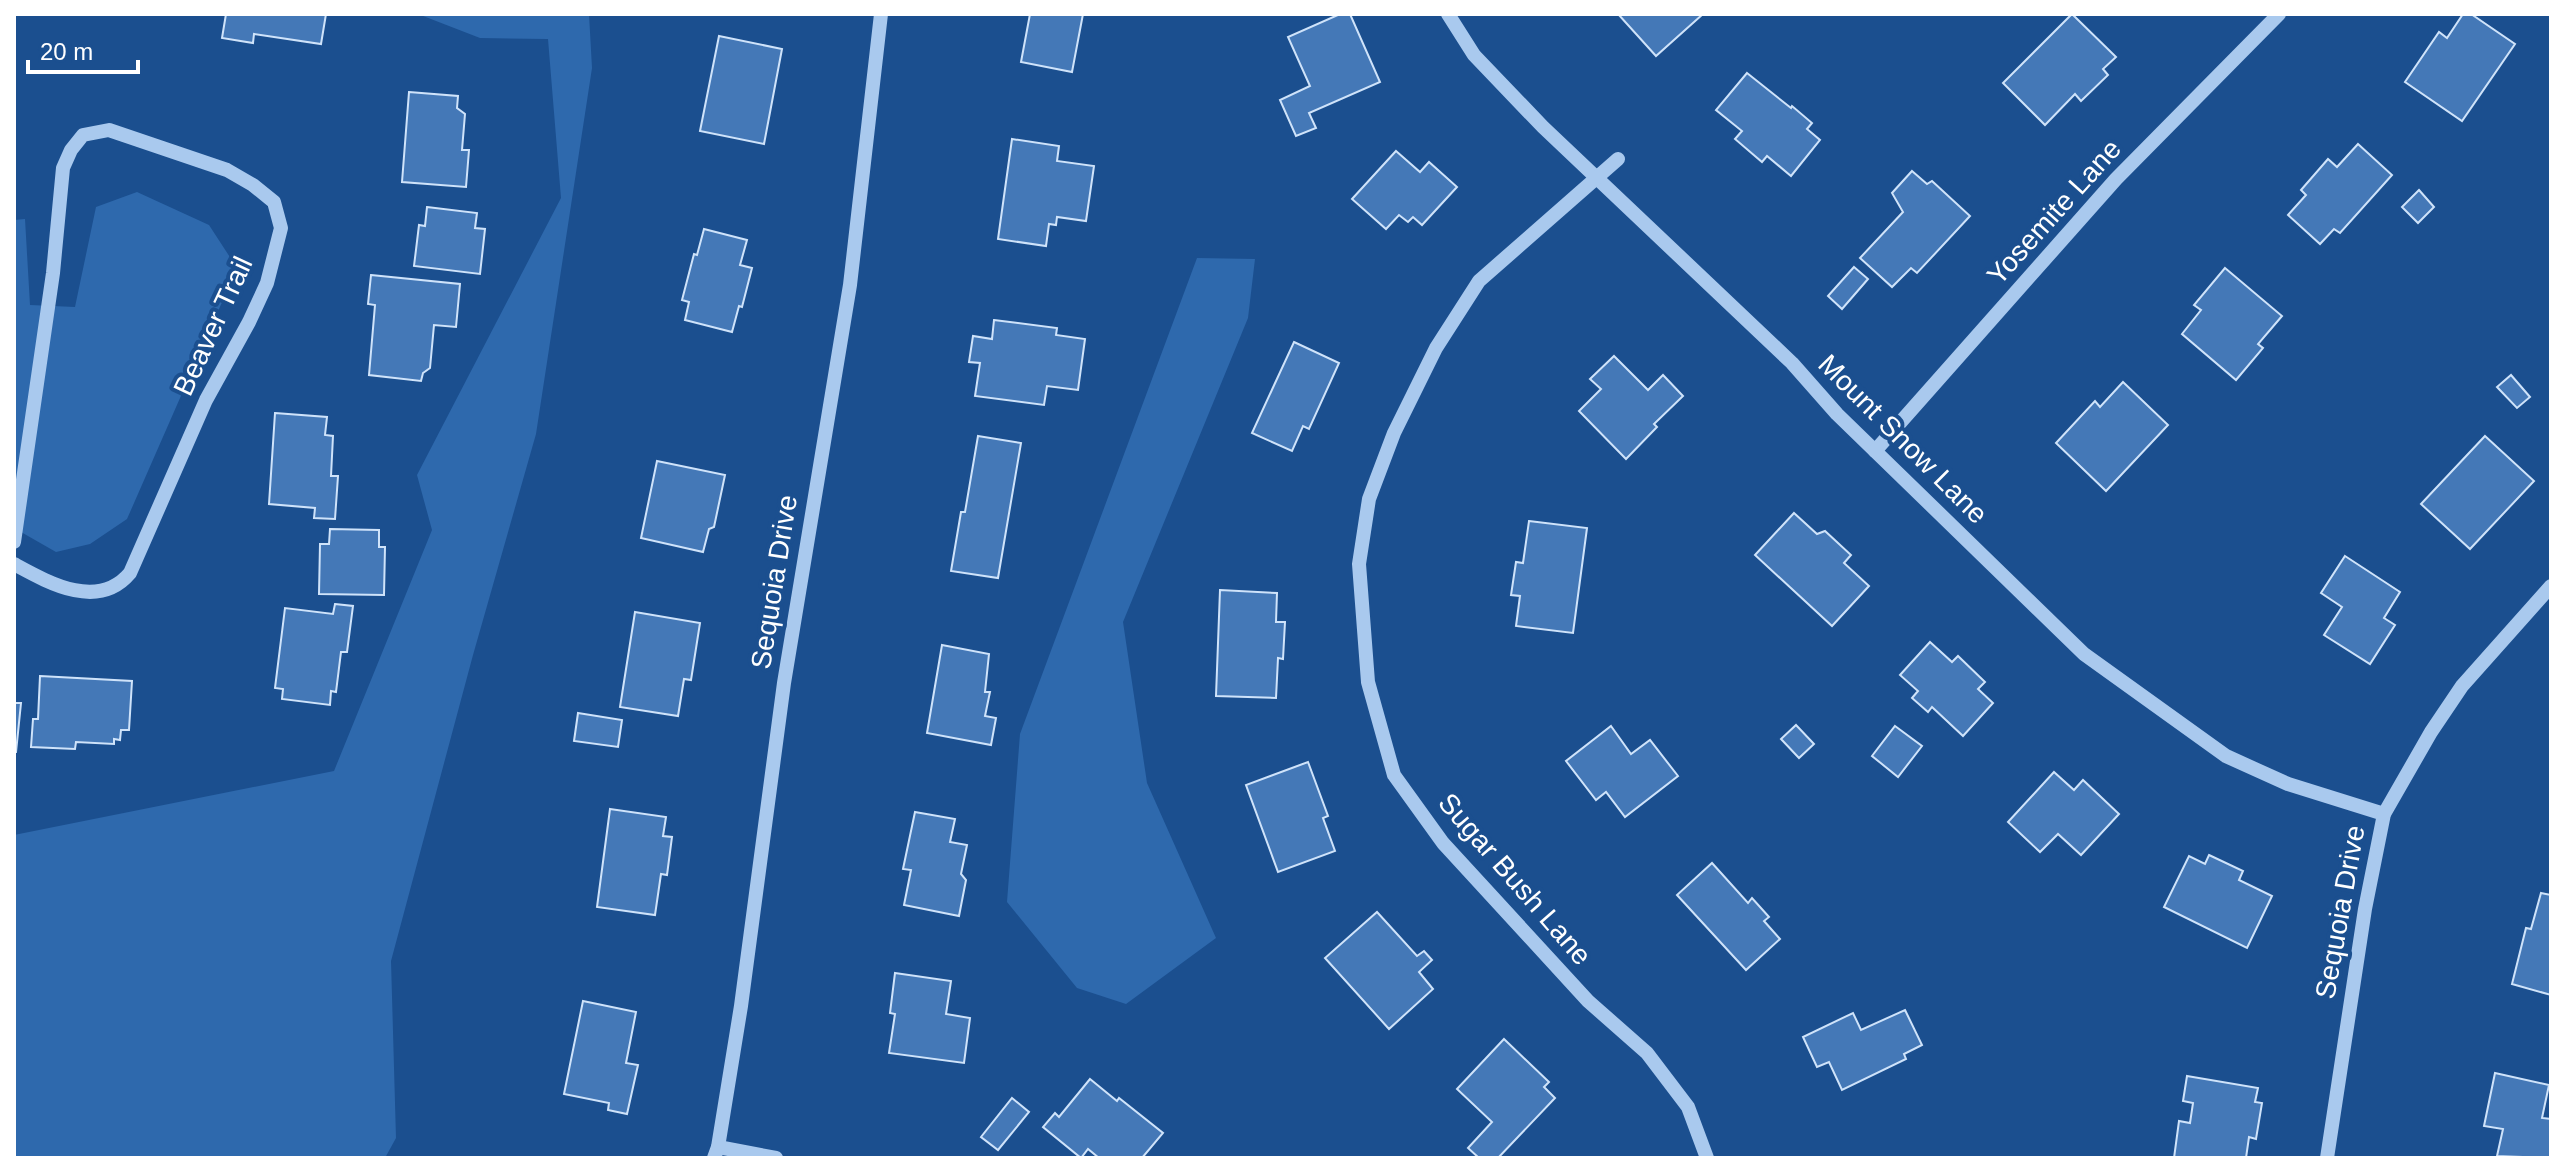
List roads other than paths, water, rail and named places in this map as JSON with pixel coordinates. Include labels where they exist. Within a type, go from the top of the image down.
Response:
[{"type":"street","name":"Sequoia Drive","points":[[716,1153],[741,1006],[784,683],[850,285],[881,14]]},
{"type":"street","name":"Mount Snow Lane","points":[[1448,14],[1474,55],[1543,127],[1792,363],[1837,414],[2084,654],[2226,756],[2288,784],[2384,814]]},
{"type":"street","name":"Yosemite Lane","points":[[1875,451],[2116,179],[2279,14]]},
{"type":"street","name":"Beaver Trail","points":[[14,542],[53,273],[63,168],[71,150],[83,135],[109,130],[197,158],[253,185],[274,202],[281,228],[270,272],[249,322],[206,400],[130,573],[119,586],[99,591],[76,591],[46,581],[14,564]]},
{"type":"street","name":"Sugar Bush Lane","points":[[1618,159],[1479,281],[1436,348],[1394,433],[1369,499],[1359,564],[1368,682],[1394,775],[1435,832],[1588,1001],[1647,1053],[1688,1107],[1707,1158]]},
{"type":"street","name":"Sequoia Drive","points":[[2327,1158],[2365,909],[2384,814],[2431,732],[2462,686],[2551,586]]},
{"type":"street","points":[[716,1153],[776,1158]]}]
